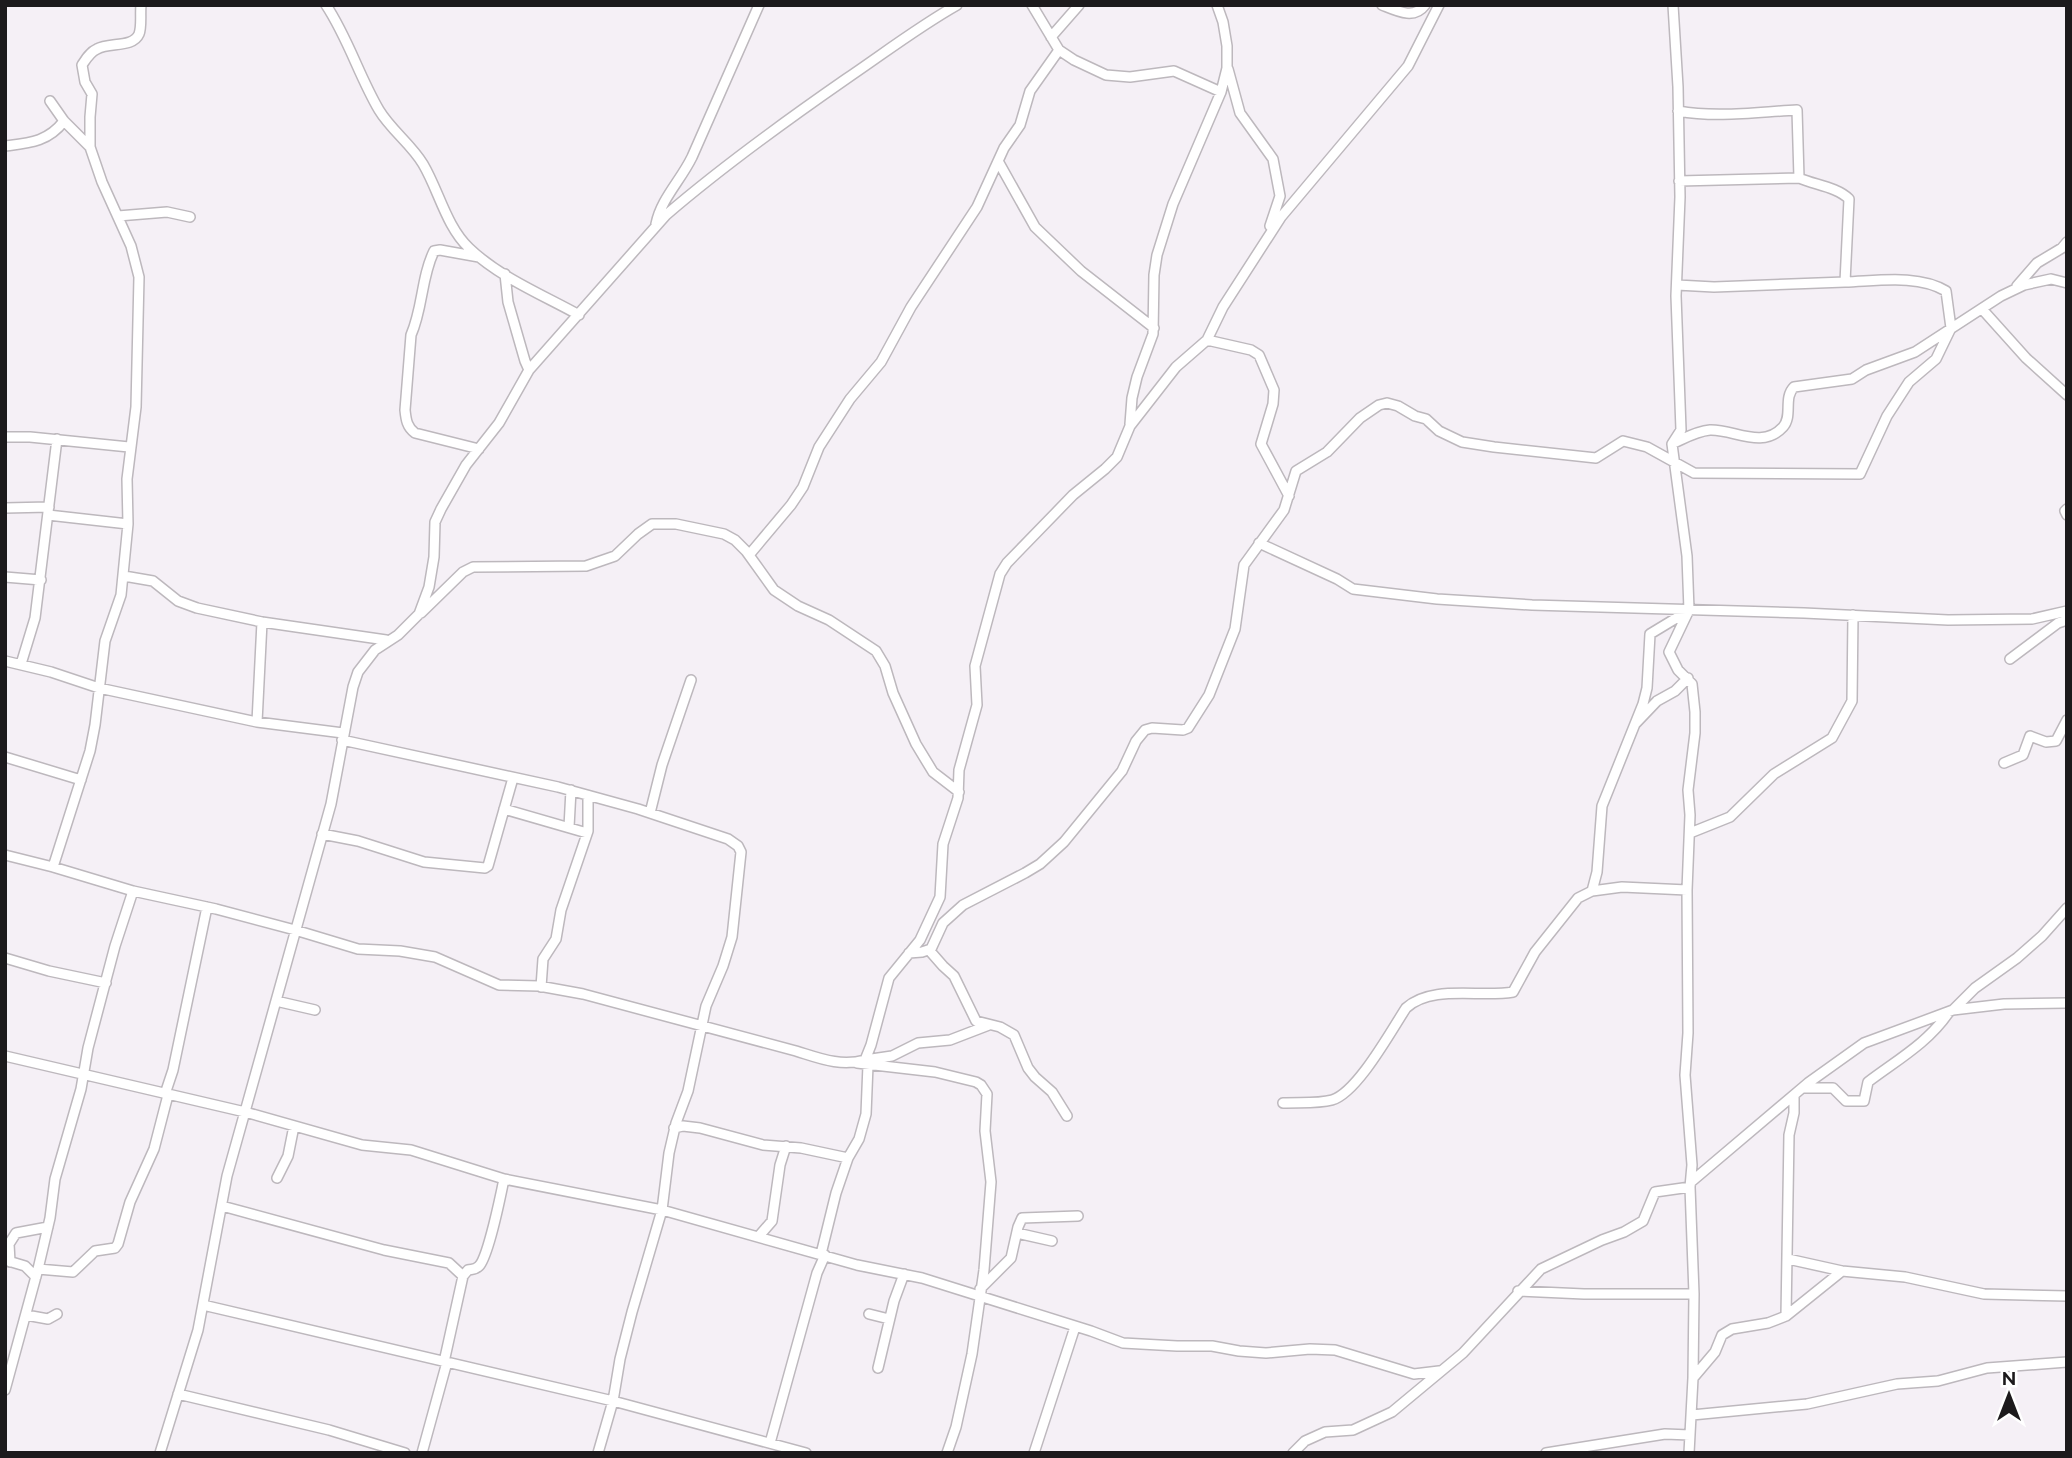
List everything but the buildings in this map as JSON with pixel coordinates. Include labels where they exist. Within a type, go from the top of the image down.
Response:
[{"type":"street","points":[[53,867],[81,780],[95,725],[105,641],[118,605],[124,576],[128,524],[127,479],[136,407],[139,287],[131,246],[90,147],[92,94],[85,82],[82,65],[96,49],[134,40],[139,33],[141,5]]},
{"type":"street","points":[[326,5],[339,25],[380,112],[424,165],[461,239],[505,274],[579,316]]},
{"type":"street","points":[[656,226],[658,213],[685,172],[759,5]]},
{"type":"street","points":[[419,614],[429,587],[434,557],[435,522],[466,465],[499,423],[529,370],[656,226],[691,194],[822,96],[916,29],[957,5]]},
{"type":"street","points":[[1032,5],[1059,50],[1106,75],[1130,77],[1174,71],[1221,92]]},
{"type":"street","points":[[1051,37],[1079,5]]},
{"type":"street","points":[[1217,5],[1225,34],[1227,68],[1240,113],[1273,159],[1280,195],[1265,240]]},
{"type":"street","points":[[1382,5],[1411,15],[1425,5]]},
{"type":"street","points":[[769,1443],[823,1254],[836,1194],[848,1158],[859,1139],[866,1114],[866,1062],[889,978],[920,940],[940,897],[941,854],[959,792],[959,770],[977,705],[975,666],[1000,573],[1073,495],[1116,457],[1130,426],[1176,367],[1207,340],[1223,307],[1265,240],[1281,217],[1408,66],[1439,5]]},
{"type":"street","points":[[1673,5],[1678,111],[1677,285],[1681,430],[1672,444],[1687,556],[1689,610],[1669,652],[1678,670],[1692,684],[1695,712],[1689,772],[1688,1033],[1685,1075],[1692,1165],[1690,1185],[1694,1294],[1689,1453]]},
{"type":"street","points":[[749,555],[797,496],[818,447],[850,399],[881,362],[911,307],[977,207],[998,161],[1020,125],[1030,91],[1059,50]]},
{"type":"street","points":[[1130,426],[1137,377],[1152,341],[1157,255],[1173,204],[1221,92],[1227,68]]},
{"type":"street","points":[[50,101],[64,121],[90,147]]},
{"type":"street","points":[[1678,111],[1724,115],[1797,110],[1800,178]]},
{"type":"street","points":[[5,146],[37,142],[46,138],[64,121]]},
{"type":"street","points":[[998,161],[1035,227],[1081,271],[1154,328]]},
{"type":"street","points":[[1679,181],[1800,178],[1842,191],[1849,199],[1845,282]]},
{"type":"street","points":[[118,216],[167,212],[190,217]]},
{"type":"street","points":[[2013,290],[2037,263],[2067,243]]},
{"type":"street","points":[[479,449],[415,433],[406,422],[405,410],[411,335],[434,251],[481,257]]},
{"type":"street","points":[[505,274],[508,302],[524,361],[529,370]]},
{"type":"street","points":[[1672,444],[1710,430],[1754,438],[1774,434],[1786,422],[1788,395],[1794,387],[1852,379],[1866,370],[1914,352],[2013,290],[2033,282],[2051,279],[2067,284]]},
{"type":"street","points":[[909,953],[929,950],[935,943],[943,923],[963,905],[1040,864],[1064,842],[1122,771],[1144,730],[1188,728],[1209,695],[1235,629],[1244,565],[1279,518],[1296,471],[1327,452],[1360,418],[1379,405],[1387,403],[1398,406],[1426,419],[1439,431],[1462,442],[1518,451],[1596,458],[1623,441],[1647,447],[1694,473],[1860,474],[1887,416],[1909,382],[1936,359],[1951,328],[1946,291],[1934,284],[1901,281],[1714,287],[1677,285]]},
{"type":"street","points":[[1982,309],[2026,358],[2067,395]]},
{"type":"street","points":[[1207,340],[1251,350],[1259,355],[1274,390],[1273,404],[1261,444],[1289,496]]},
{"type":"street","points":[[5,437],[57,439],[130,447]]},
{"type":"street","points":[[21,664],[35,618],[57,439]]},
{"type":"street","points":[[5,508],[49,511],[128,524]]},
{"type":"street","points":[[2067,509],[2067,515]]},
{"type":"street","points":[[160,1453],[203,1305],[227,1176],[331,804],[342,737],[358,672],[375,650],[386,640],[398,635],[463,572],[473,566],[586,566],[615,556],[652,524],[676,524],[724,534],[735,540],[749,555],[774,590],[798,606],[829,620],[876,651],[885,666],[893,693],[916,744],[933,772],[959,792]]},
{"type":"street","points":[[1259,544],[1337,579],[1353,589],[1532,605],[1948,620],[2032,619],[2067,611]]},
{"type":"street","points":[[124,576],[153,581],[187,605],[262,622],[386,640]]},
{"type":"street","points":[[5,577],[41,580]]},
{"type":"street","points":[[1592,891],[1597,872],[1602,806],[1647,688],[1650,634],[1689,610]]},
{"type":"street","points":[[1690,833],[1730,817],[1774,774],[1832,738],[1852,701],[1853,615]]},
{"type":"street","points":[[2010,659],[2058,623],[2067,620]]},
{"type":"street","points":[[257,722],[262,622]]},
{"type":"street","points":[[5,661],[99,688],[342,737],[571,790],[728,839],[738,846],[741,852],[732,937],[706,1006],[688,1091],[674,1128],[662,1210],[632,1312],[613,1401],[598,1453]]},
{"type":"street","points":[[1635,724],[1657,701],[1675,691],[1688,678]]},
{"type":"street","points":[[650,813],[662,765],[691,680]]},
{"type":"street","points":[[2004,763],[2022,755],[2030,736],[2046,742],[2056,741],[2067,720]]},
{"type":"street","points":[[5,757],[81,780]]},
{"type":"street","points":[[322,834],[358,841],[424,862],[485,868],[513,778]]},
{"type":"street","points":[[569,827],[571,790]]},
{"type":"street","points":[[541,987],[543,959],[556,939],[561,910],[587,833],[588,796]]},
{"type":"street","points":[[504,809],[587,833]]},
{"type":"street","points":[[5,855],[133,891],[295,930],[358,949],[400,951],[435,957],[499,985],[541,987],[583,994],[818,1059],[866,1062],[892,1056],[918,1043],[950,1040],[989,1025]]},
{"type":"street","points":[[1283,1103],[1325,1101],[1343,1096],[1356,1084],[1406,1008],[1413,1002],[1439,994],[1513,992],[1535,951],[1578,898],[1592,891],[1622,887],[1687,890]]},
{"type":"street","points":[[5,1390],[48,1227],[55,1179],[133,891]]},
{"type":"street","points":[[48,1227],[16,1233],[9,1244],[7,1261],[37,1273],[73,1272],[95,1251],[115,1248],[118,1244],[130,1202],[154,1149],[207,907]]},
{"type":"street","points":[[1803,1088],[1833,1088],[1846,1101],[1864,1101],[1868,1082],[1917,1048],[1975,988],[2062,921],[2067,908]]},
{"type":"street","points":[[929,950],[954,976],[974,1018],[980,1023],[1000,1027],[1014,1035],[1028,1068],[1052,1092],[1067,1116]]},
{"type":"street","points":[[5,958],[106,983]]},
{"type":"street","points":[[276,1001],[315,1010]]},
{"type":"street","points":[[1293,1453],[1305,1441],[1325,1432],[1353,1430],[1392,1412],[1463,1353],[1541,1269],[1625,1232],[1643,1221],[1655,1192],[1690,1185],[1794,1095],[1864,1043],[1951,1011],[2004,1004],[2067,1003]]},
{"type":"street","points":[[5,1056],[245,1112],[362,1145],[411,1150],[504,1179],[662,1210],[858,1265],[980,1293],[1123,1343],[1212,1346],[1239,1352],[1266,1353],[1335,1350],[1414,1374],[1439,1371]]},
{"type":"street","points":[[866,1062],[935,1072],[976,1082],[985,1088],[988,1099],[985,1131],[991,1182],[984,1270],[972,1354],[956,1427],[947,1453]]},
{"type":"street","points":[[1786,1316],[1789,1135],[1794,1113],[1794,1095]]},
{"type":"street","points":[[278,1178],[288,1156],[294,1126]]},
{"type":"street","points":[[674,1128],[701,1128],[763,1145],[786,1146],[848,1158]]},
{"type":"street","points":[[760,1236],[772,1221],[780,1165],[786,1146]]},
{"type":"street","points":[[422,1453],[446,1362],[464,1276],[468,1270],[480,1265],[485,1254],[504,1179]]},
{"type":"street","points":[[222,1206],[384,1250],[449,1263],[464,1276]]},
{"type":"street","points":[[980,1293],[1011,1258],[1019,1220],[1025,1217],[1078,1216]]},
{"type":"street","points":[[1017,1233],[1052,1241]]},
{"type":"street","points":[[1788,1259],[1842,1271],[1905,1277],[1984,1294],[2067,1296]]},
{"type":"street","points":[[1693,1378],[1715,1352],[1723,1335],[1732,1329],[1768,1323],[1786,1316],[1842,1271]]},
{"type":"street","points":[[878,1368],[889,1320],[904,1274]]},
{"type":"street","points":[[1518,1291],[1694,1294]]},
{"type":"street","points":[[203,1305],[613,1401],[806,1453]]},
{"type":"street","points":[[26,1315],[48,1319],[57,1314]]},
{"type":"street","points":[[869,1314],[889,1320]]},
{"type":"street","points":[[1034,1453],[1075,1327]]},
{"type":"street","points":[[5,1348],[17,1348]]},
{"type":"street","points":[[1692,1415],[1807,1404],[1897,1384],[1938,1381],[1987,1368],[2067,1362]]},
{"type":"street","points":[[178,1394],[328,1430],[405,1453]]},
{"type":"street","points":[[1546,1453],[1665,1434],[1690,1436]]}]
